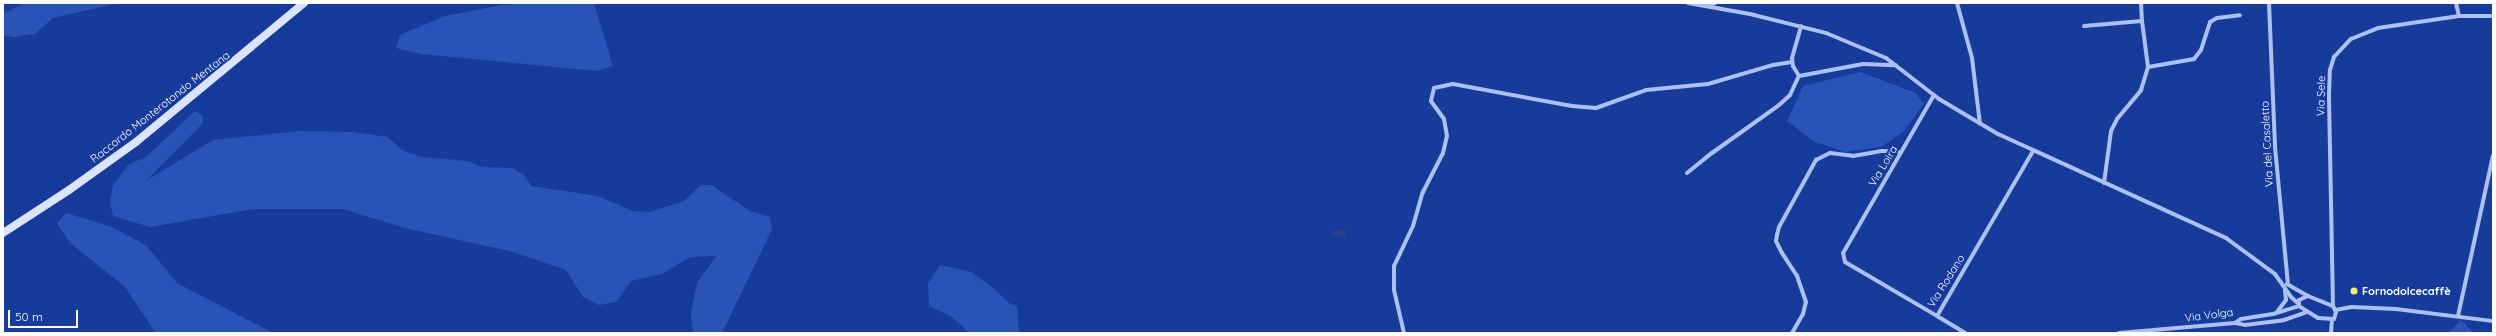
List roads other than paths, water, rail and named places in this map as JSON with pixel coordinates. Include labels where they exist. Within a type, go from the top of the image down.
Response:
[{"type":"main road","name":"Raccordo Monterotondo Mentana","points":[[3,232],[69,190],[136,142],[304,3]]},
{"type":"street","points":[[1688,3],[1801,26],[1844,39],[1886,58],[1934,95],[1980,124],[2033,151],[2104,184],[2216,233],[2250,254],[2282,282],[2291,297],[2307,312],[2318,318],[2332,320]]},
{"type":"street","points":[[1708,7],[1715,3]]},
{"type":"street","points":[[1957,3],[1972,58],[1980,124]]},
{"type":"street","points":[[2104,184],[2111,131],[2117,119],[2141,90],[2148,67],[2141,3]]},
{"type":"street","name":"Via del Casaletto","points":[[2269,3],[2277,170],[2288,284]]},
{"type":"street","points":[[2456,3],[2459,16]]},
{"type":"street","points":[[2148,67],[2194,59],[2201,50],[2210,22],[2217,18],[2240,15]]},
{"type":"street","name":"Via Sele","points":[[2331,333],[2332,320],[2336,314],[2334,308],[2329,95],[2330,70],[2334,57],[2351,39],[2369,30],[2459,16],[2493,16]]},
{"type":"street","points":[[2084,26],[2142,21]]},
{"type":"street","points":[[1799,76],[1792,62],[1801,26]]},
{"type":"street","points":[[1404,333],[1394,290],[1394,266],[1413,226],[1423,192],[1443,153],[1447,136],[1444,119],[1431,101],[1434,88],[1453,84],[1572,106],[1596,108],[1646,90],[1708,84],[1773,65],[1792,62]]},
{"type":"street","points":[[1799,76],[1863,64],[1896,66]]},
{"type":"street","points":[[1688,173],[1712,153],[1790,95],[1799,76]]},
{"type":"street","name":"Via Loira","points":[[1846,245],[1934,95]]},
{"type":"street","points":[[1792,333],[1798,325],[1806,302],[1797,276],[1776,241],[1779,227],[1816,160],[1830,153],[1853,156],[1882,151],[1901,152]]},
{"type":"street","name":"Via Rodano","points":[[1846,245],[1843,253],[1846,262],[1937,316],[2033,151]]},
{"type":"street","points":[[2458,316],[2493,156]]},
{"type":"street","points":[[2282,282],[2334,308],[2352,307],[2458,316],[2493,321]]},
{"type":"street","points":[[2273,314],[2282,308],[2286,300],[2282,282]]},
{"type":"street","name":"Via Volga","points":[[2119,333],[2236,323],[2241,319],[2273,314],[2299,304],[2303,297],[2308,296]]},
{"type":"street","points":[[2236,323],[2245,325],[2284,320],[2307,312]]},
{"type":"street","points":[[1937,316],[1965,333]]},
{"type":"place","name":"Fornodolcecaffè","points":[[2354,291]]}]
